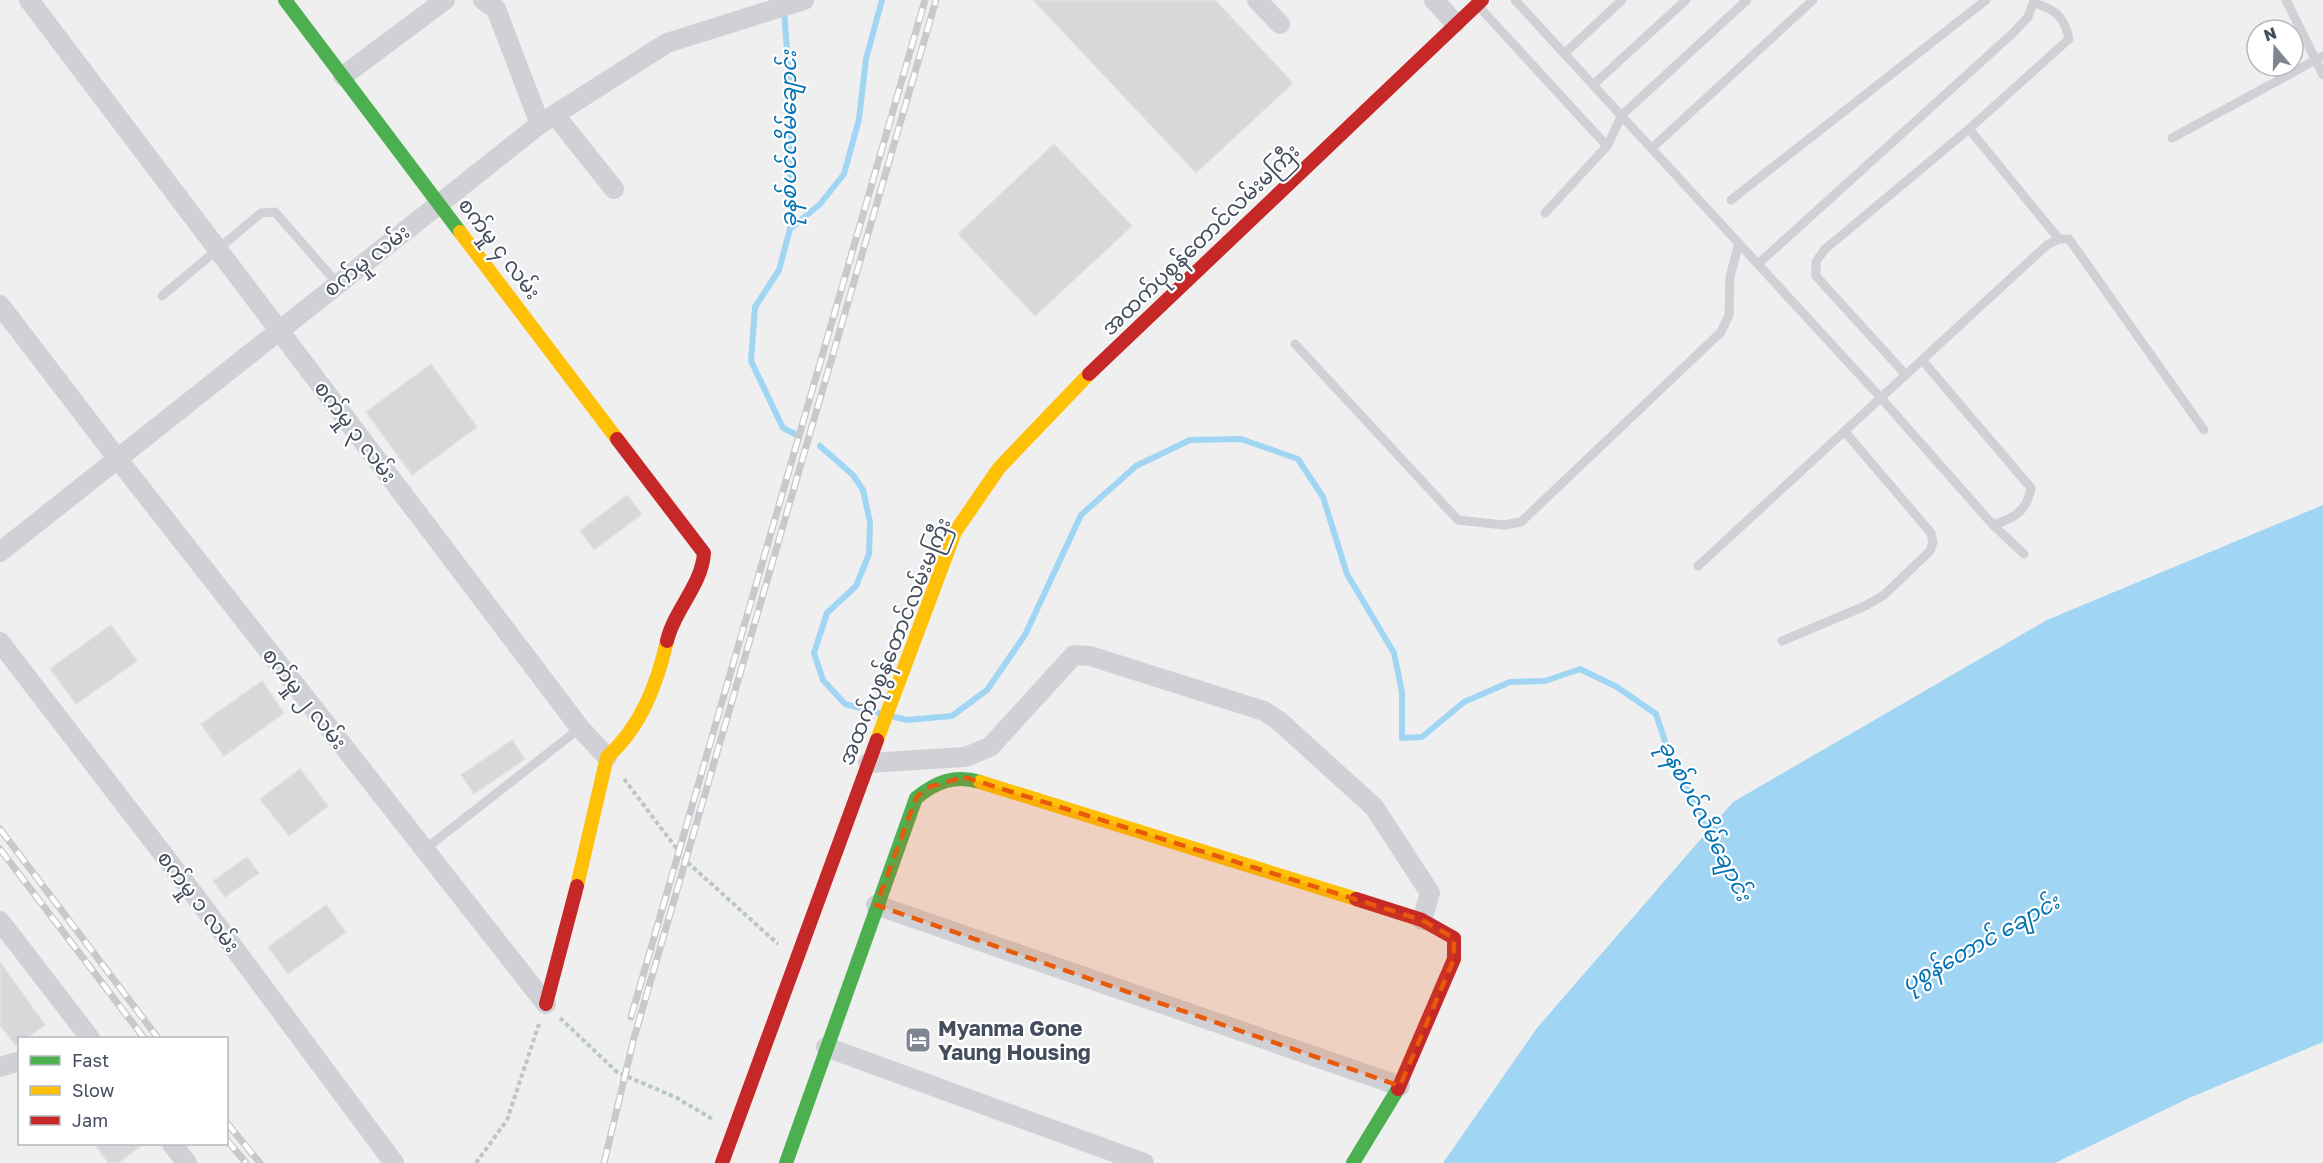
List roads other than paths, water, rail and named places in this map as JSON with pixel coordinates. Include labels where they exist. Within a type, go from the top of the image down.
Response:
[{"type":"street","name":"စက်မှု ၃ လမ်း","points":[[29,0],[580,728],[607,757]]},
{"type":"street","name":"စက်မှု ၄ လမ်း","points":[[285,0],[704,553],[703,568],[671,624],[660,667],[644,710],[623,743],[607,757]]},
{"type":"street","points":[[343,76],[445,0]]},
{"type":"street","points":[[483,0],[496,9],[548,119],[614,189]]},
{"type":"street","name":"စက်မှု လမ်း","points":[[0,552],[337,283],[548,119],[667,43],[804,0]]},
{"type":"street","points":[[1257,0],[1280,24]]},
{"type":"street","points":[[1434,0],[1455,23]]},
{"type":"street","name":"အထက်ပုစွန်တောင်လမ်းမကြီး","points":[[722,1163],[955,532],[999,468],[1065,397],[1455,23],[1480,2]]},
{"type":"street","name":"စက်မှု ၂ လမ်း","points":[[0,305],[117,458],[546,1005]]},
{"type":"street","name":"စက်မှု ၁ လမ်း","points":[[0,642],[196,897],[394,1163]]},
{"type":"street","points":[[868,763],[965,757],[990,747],[1074,655],[1090,656],[1264,711],[1279,722],[1374,807],[1430,893],[1422,920]]},
{"type":"street","points":[[546,1005],[607,757]]},
{"type":"street","points":[[786,1163],[916,798],[934,784],[964,777],[1422,920],[1454,938],[1454,959],[1400,1086],[1353,1163]]},
{"type":"street","points":[[876,905],[1400,1086]]},
{"type":"street","points":[[0,921],[82,1036]]},
{"type":"street","points":[[826,1047],[1144,1163]]},
{"type":"street","points":[[0,1067],[18,1062]]},
{"type":"street","points":[[173,1145],[183,1162]]},
{"type":"lane","points":[[1515,0],[1881,398],[1993,525],[2024,554]]},
{"type":"lane","points":[[1564,54],[1623,0]]},
{"type":"lane","points":[[1593,85],[1686,0]]},
{"type":"lane","points":[[1545,213],[1606,146],[1622,115],[1747,0]]},
{"type":"lane","points":[[1652,148],[1813,0]]},
{"type":"lane","points":[[1731,200],[1986,0]]},
{"type":"lane","points":[[2286,0],[2319,58],[2323,75]]},
{"type":"lane","points":[[1758,264],[2013,33],[2028,17],[2034,1],[2056,10],[2066,22],[2069,39],[1969,129],[1824,250],[1816,262],[1816,276],[1905,375]]},
{"type":"lane","points":[[1480,2],[1606,146]]},
{"type":"lane","points":[[2172,138],[2319,58]]},
{"type":"lane","points":[[1969,129],[2059,239]]},
{"type":"lane","points":[[162,296],[261,213],[274,212],[337,283]]},
{"type":"lane","points":[[1698,566],[2048,245],[2059,239],[2069,239],[2204,430]]},
{"type":"lane","points":[[1295,344],[1458,520],[1504,525],[1521,522],[1721,332],[1729,315],[1730,277],[1739,243]]},
{"type":"lane","points":[[1922,360],[2031,488],[2027,506],[2019,514],[1993,525]]},
{"type":"lane","points":[[1782,641],[1864,606],[1884,595],[1930,551],[1933,542],[1930,533],[1845,432]]},
{"type":"lane","points":[[424,850],[580,728]]},
{"type":"water","name":"ပုစွန်တောင် ချောင်း","points":[[2323,505],[2323,1042],[2189,1098],[2055,1163],[1443,1163],[1537,1028],[1733,802],[2047,620]]},
{"type":"waterway","points":[[790,229],[820,204],[844,174],[859,119],[866,59],[882,0]]},
{"type":"waterway","name":"ခုနစ်ပင်လိမ်ချောင်း","points":[[784,10],[789,76],[790,229],[779,270],[755,307],[751,361],[783,428],[797,435]]},
{"type":"waterway","name":"ခုနစ်ပင်လိမ်ချောင်း","points":[[894,717],[907,720],[952,716],[987,690],[1025,635],[1081,515],[1136,466],[1190,440],[1241,439],[1298,459],[1323,497],[1347,574],[1394,653],[1402,692],[1402,738],[1422,737],[1464,702],[1510,682],[1545,681],[1580,669],[1617,687],[1656,714],[1672,762],[1712,836]]},
{"type":"waterway","name":"ခုနစ်ပင်လိမ်ချောင်း","points":[[820,446],[853,475],[863,490],[870,522],[869,554],[856,586],[827,613],[814,653],[823,680],[845,704],[879,713]]},
{"type":"railway","points":[[631,1017],[925,0]]},
{"type":"railway","points":[[604,1163],[634,1038],[936,0]]},
{"type":"railway","points":[[0,829],[157,1037]]},
{"type":"railway","points":[[0,849],[143,1037]]},
{"type":"railway","points":[[228,1124],[260,1163]]},
{"type":"railway","points":[[228,1141],[246,1163]]},
{"type":"place","name":"Myanma Gone Yaung Housing","points":[[918,1040]]}]
